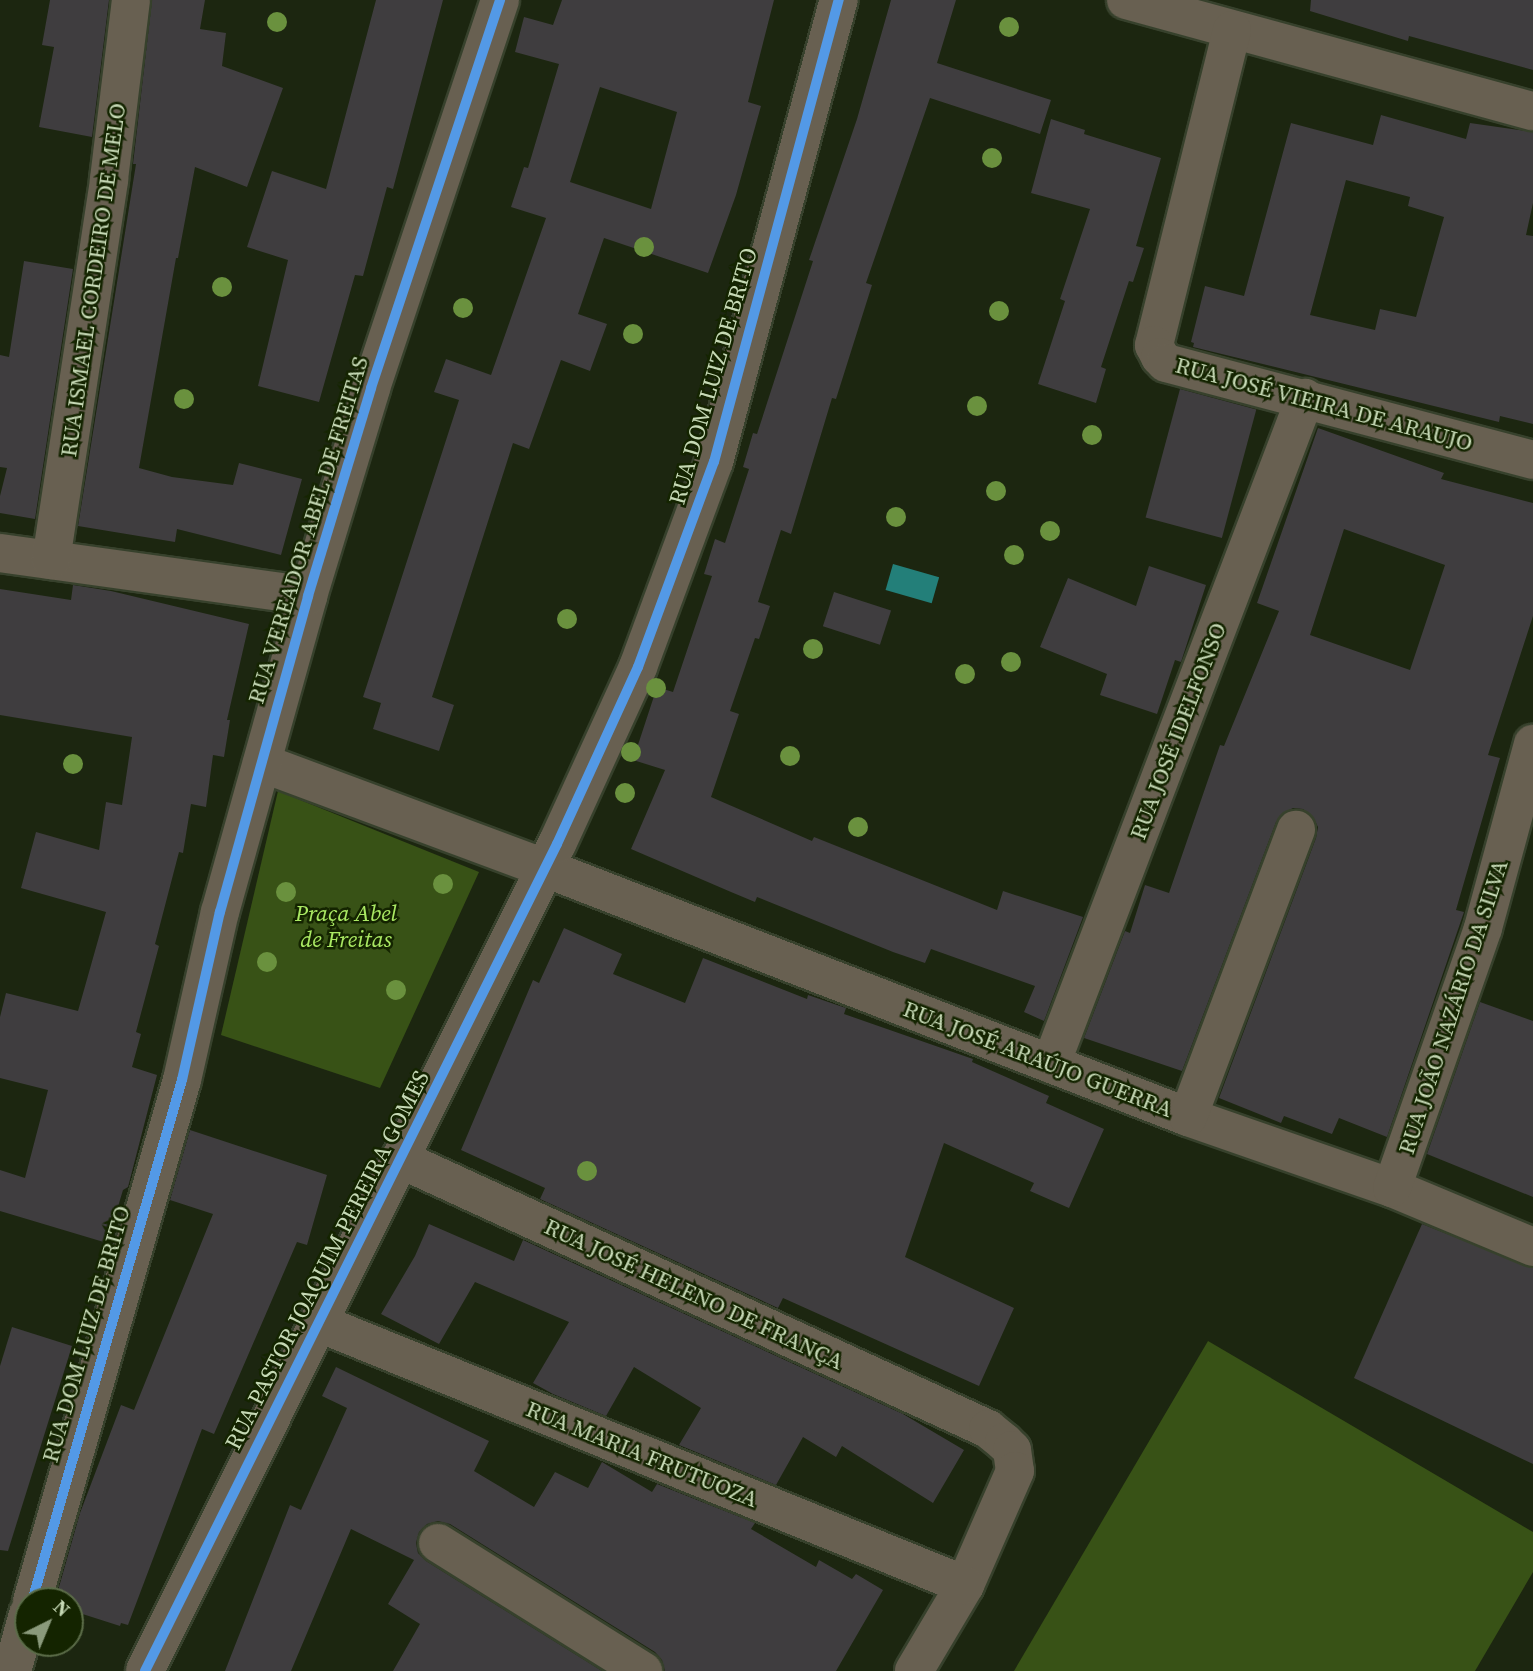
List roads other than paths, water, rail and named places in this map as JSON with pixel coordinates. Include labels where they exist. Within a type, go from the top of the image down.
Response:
[{"type":"street","name":"RUA ISMAEL CORDEIRO DE MELO","points":[[51,560],[108,179],[131,0]]},
{"type":"street","name":"RUA VEREADOR ABEL DE FREITAS","points":[[182,1080],[220,912],[308,596],[371,388],[500,0]]},
{"type":"street","name":"RUA DOM LUIZ DE BRITO","points":[[545,868],[638,667],[714,462],[839,0]]},
{"type":"street","points":[[1126,0],[1533,111]]},
{"type":"street","name":"RUA JOSÉ VIEIRA DE ARAUJO","points":[[1232,30],[1154,345],[1166,363],[1533,460]]},
{"type":"street","name":"RUA JOSÉ IDELFONSO","points":[[1051,1064],[1305,398]]},
{"type":"street","points":[[0,553],[308,596]]},
{"type":"street","name":"RUA JOÃO NAZÁRIO DA SILVA","points":[[1392,1188],[1483,928],[1533,744]]},
{"type":"street","points":[[262,763],[545,868]]},
{"type":"street","points":[[1188,1117],[1296,830]]},
{"type":"street","name":"RUA JOSÉ ARAÚJO GUERRA","points":[[545,868],[1188,1117],[1392,1188],[1533,1247]]},
{"type":"street","name":"RUA PASTOR JOAQUIM PEREIRA GOMES","points":[[145,1671],[545,868]]},
{"type":"street","name":"RUA DOM LUIZ DE BRITO","points":[[36,1587],[182,1080]]},
{"type":"street","name":"RUA JOSÉ HELENO DE FRANÇA","points":[[401,1159],[988,1429],[1012,1450],[1015,1472],[965,1585],[914,1671]]},
{"type":"street","name":"RUA MARIA FRUTUOZA","points":[[319,1323],[965,1585]]},
{"type":"street","points":[[438,1543],[643,1671]]},
{"type":"water","points":[[893,564],[939,577],[932,603],[886,590]]},
{"type":"park label","name":"Praça Abel de Freitas","points":[[346,926]]}]
